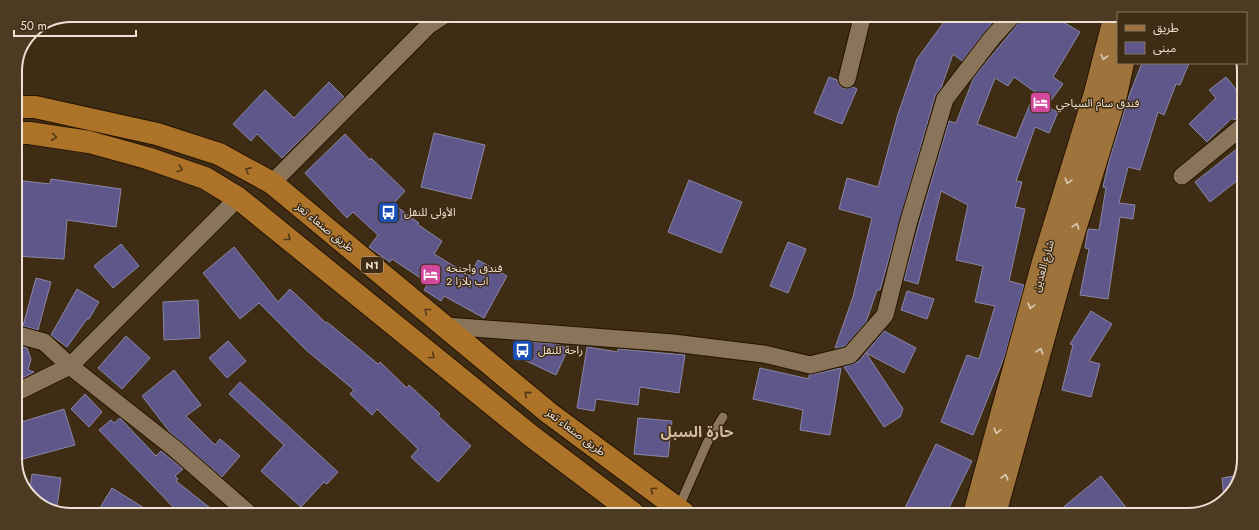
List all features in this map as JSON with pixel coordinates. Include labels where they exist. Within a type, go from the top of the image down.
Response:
[{"type":"highway","name":"طريق صنعاء تعز","points":[[22,106],[35,107],[157,134],[219,154],[272,183],[549,413],[677,508]]},
{"type":"highway","points":[[22,134],[89,142],[147,158],[205,178],[238,198],[524,430],[626,508]]},
{"type":"main road","name":"شارع العدين","points":[[976,508],[1043,262],[1095,93],[1113,22]]},
{"type":"main road","name":"شارع العدين","points":[[997,508],[1063,269],[1116,95],[1123,64]]},
{"type":"street","points":[[272,183],[434,22]]},
{"type":"street","points":[[847,79],[861,22]]},
{"type":"street","points":[[446,326],[673,343],[764,354],[810,365],[850,355],[885,315],[908,224],[945,99],[992,38],[1006,22]]},
{"type":"street","points":[[1182,176],[1237,131]]},
{"type":"street","points":[[22,390],[70,366],[238,198]]},
{"type":"street","points":[[22,336],[44,342],[70,366],[174,448],[242,508]]},
{"type":"lane","points":[[682,508],[707,443],[723,417]]},
{"type":"building","points":[[944,22],[993,22],[962,61],[953,54],[941,88],[935,96],[880,290],[877,290],[866,322],[845,346],[835,348],[853,297],[872,218],[839,209],[847,178],[878,187],[898,114],[917,59]]},
{"type":"building","points":[[1018,22],[1063,22],[1080,32],[1053,77],[1063,84],[1046,107],[1058,112],[1049,133],[1035,127],[1016,181],[1022,182],[1015,207],[1025,209],[1009,281],[1024,285],[1005,355],[973,435],[941,422],[967,355],[979,359],[995,306],[975,302],[983,266],[956,260],[968,205],[941,191],[918,284],[904,280],[949,121],[956,123],[974,77]],"holes":[[[1014,77],[1035,92],[1016,138],[977,124],[995,78],[1008,86]]]},
{"type":"building","points":[[1142,64],[1189,64],[1180,85],[1176,84],[1164,115],[1158,112],[1140,170],[1128,167],[1119,203],[1135,205],[1133,219],[1120,217],[1108,299],[1080,295],[1089,249],[1085,248],[1088,229],[1099,230],[1106,188],[1103,187],[1109,161],[1129,96]]},
{"type":"building","points":[[829,77],[837,80],[840,86],[844,89],[853,87],[857,89],[842,124],[814,113]]},
{"type":"building","points":[[1226,77],[1237,90],[1237,118],[1234,120],[1232,118],[1207,142],[1189,124],[1216,98],[1209,90]]},
{"type":"building","points":[[329,82],[344,97],[282,158],[257,134],[251,141],[233,124],[265,90],[294,118]]},
{"type":"building","points":[[434,133],[485,145],[471,199],[421,187]]},
{"type":"building","points":[[345,134],[370,160],[371,158],[405,191],[393,204],[419,223],[417,224],[442,241],[434,254],[470,276],[478,260],[507,276],[484,318],[444,296],[441,301],[424,290],[428,283],[392,259],[390,262],[369,247],[378,235],[353,212],[347,218],[305,173]]},
{"type":"building","points":[[1237,149],[1237,181],[1210,202],[1195,182]]},
{"type":"building","points":[[51,179],[121,189],[116,227],[67,220],[64,259],[22,256],[22,181],[50,184]]},
{"type":"building","points":[[689,180],[742,202],[721,253],[668,232]]},
{"type":"building","points":[[788,242],[806,249],[788,293],[770,286]]},
{"type":"building","points":[[121,244],[139,266],[113,288],[94,266]]},
{"type":"building","points":[[234,247],[278,302],[290,289],[326,323],[327,322],[378,364],[380,362],[407,388],[409,385],[440,414],[438,416],[471,446],[438,482],[411,457],[418,449],[377,409],[372,415],[350,394],[354,390],[305,349],[259,303],[240,319],[203,273]]},
{"type":"building","points":[[36,278],[51,282],[38,330],[23,326]]},
{"type":"building","points":[[77,289],[99,302],[89,319],[87,319],[67,347],[51,335]]},
{"type":"building","points":[[907,291],[934,299],[927,319],[901,310]]},
{"type":"building","points":[[198,300],[200,338],[164,340],[163,302]]},
{"type":"building","points":[[1091,311],[1112,324],[1089,361],[1100,364],[1091,397],[1062,390],[1073,345],[1070,344]]},
{"type":"building","points":[[884,331],[916,348],[904,373],[866,353],[903,409],[900,417],[884,427],[844,367],[858,362]]},
{"type":"building","points":[[126,336],[150,358],[122,389],[98,368]]},
{"type":"building","points":[[228,341],[246,361],[227,378],[209,358]]},
{"type":"building","points":[[530,342],[558,344],[568,349],[556,375],[522,359]]},
{"type":"building","points":[[22,346],[27,348],[31,359],[28,370],[34,372],[22,378]]},
{"type":"building","points":[[587,347],[618,352],[618,349],[685,355],[679,393],[640,387],[638,405],[596,399],[594,411],[577,408]]},
{"type":"building","points":[[760,368],[809,379],[809,375],[841,368],[830,435],[800,430],[803,410],[753,399]]},
{"type":"building","points":[[174,370],[201,405],[186,416],[215,445],[220,439],[240,456],[222,477],[169,431],[142,396]]},
{"type":"building","points":[[240,382],[338,472],[327,484],[324,482],[301,507],[261,471],[284,445],[229,394]]},
{"type":"building","points":[[85,394],[102,412],[89,427],[71,409]]},
{"type":"building","points":[[64,409],[75,445],[22,459],[22,422]]},
{"type":"building","points":[[120,418],[156,456],[161,451],[183,469],[175,476],[178,479],[176,481],[210,508],[174,508],[99,430],[111,420],[114,423]]},
{"type":"building","points":[[638,418],[672,421],[668,457],[634,454]]},
{"type":"building","points":[[936,444],[972,461],[949,508],[905,508]]},
{"type":"building","points":[[32,474],[61,478],[57,506],[41,498],[30,486]]},
{"type":"building","points":[[1101,476],[1126,508],[1062,508]]},
{"type":"building","points":[[1234,476],[1223,493],[1222,478]]},
{"type":"building","points":[[112,488],[144,508],[100,508]]},
{"type":"place","name":"فندق سام السياحي","points":[[1040,103]]},
{"type":"place","name":"الأولى للنقل","points":[[388,212]]},
{"type":"place","name":"فندق واجنحه اب بلازا 2","points":[[431,274]]},
{"type":"place","name":"راحة للنقل","points":[[523,350]]},
{"type":"district","name":"حارة السبل","points":[[697,432]]}]
